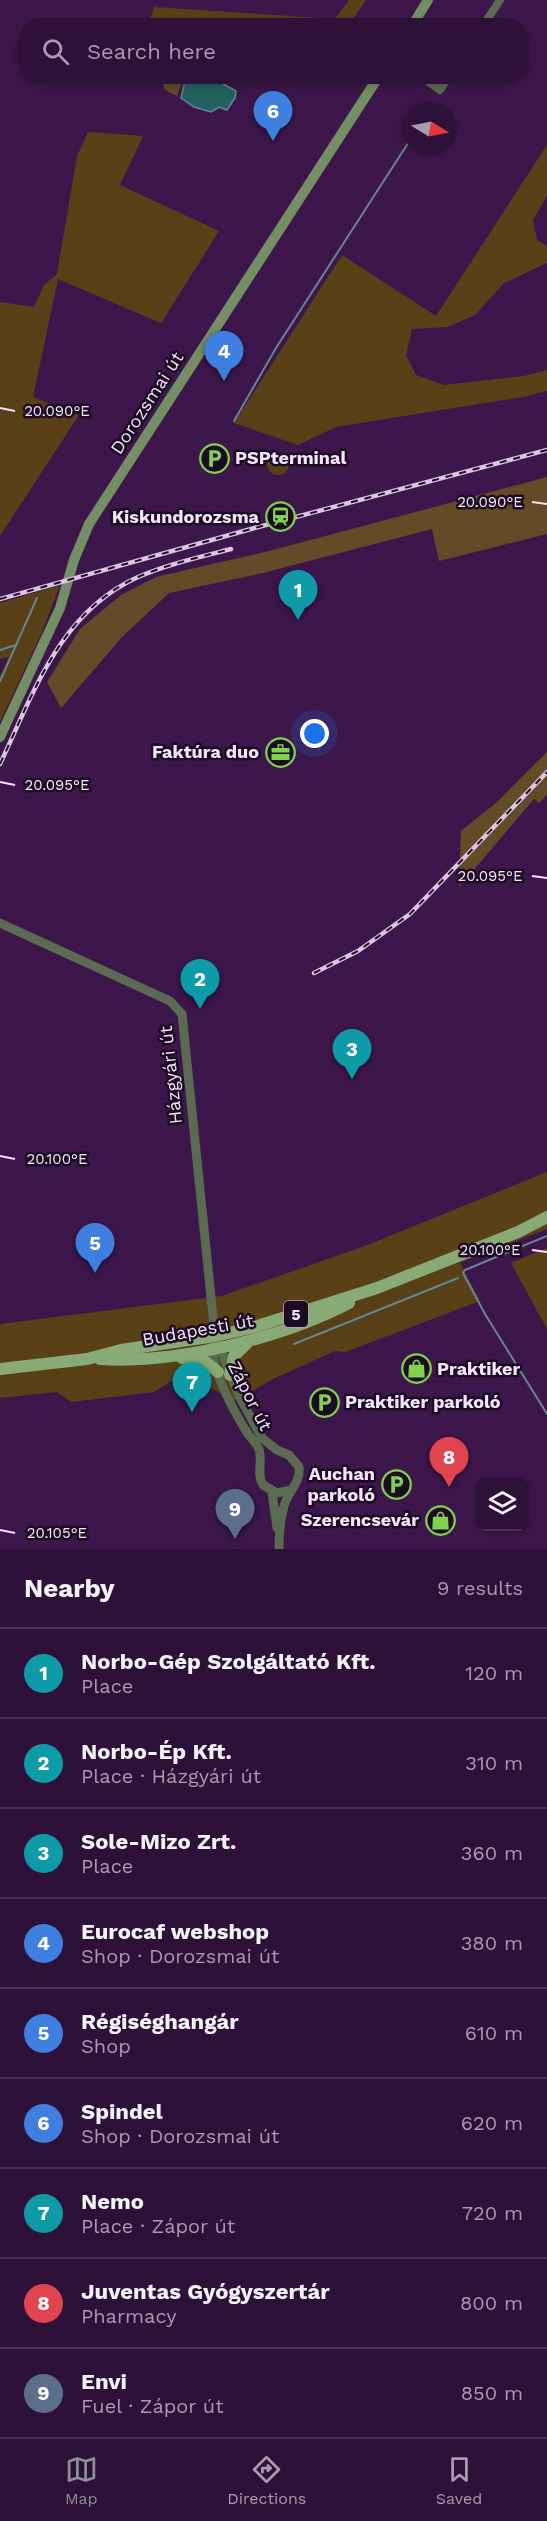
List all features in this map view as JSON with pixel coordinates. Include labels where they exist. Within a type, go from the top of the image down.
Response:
[{"type":"main road","points":[[417,18],[428,0]]},
{"type":"main road","name":"Dorozsmai út","points":[[0,737],[60,608],[74,560],[89,524],[374,84]]},
{"type":"main road","name":"Budapesti út","points":[[87,1359],[122,1361],[163,1356],[215,1344],[252,1328],[377,1288],[518,1232],[547,1217]]},
{"type":"main road","name":"Budapesti út","points":[[518,1232],[547,1224]]},
{"type":"main road","name":"Budapesti út","points":[[0,1369],[87,1359],[121,1350],[249,1341],[327,1315],[377,1288]]},
{"type":"main road","points":[[163,1356],[195,1358],[224,1373],[234,1356],[249,1341]]},
{"type":"street","points":[[488,18],[500,0]]},
{"type":"street","points":[[431,84],[440,90],[444,84]]},
{"type":"street","name":"Házgyári út","points":[[0,922],[170,1001],[179,1009],[184,1022],[215,1344]]},
{"type":"street","name":"Zápor út","points":[[215,1344],[238,1417],[260,1452],[260,1480],[272,1492],[279,1549]]},
{"type":"street","name":"Zápor út","points":[[224,1373],[262,1438],[296,1461],[299,1467],[298,1480],[284,1506],[279,1538]]},
{"type":"street","name":"Zápor út","points":[[261,1464],[275,1453],[283,1453]]},
{"type":"street","points":[[272,1492],[285,1493],[291,1490]]},
{"type":"shaded area","points":[[349,0],[366,0],[354,18],[336,18]]},
{"type":"shaded area","points":[[154,7],[320,18],[161,18],[151,17]]},
{"type":"shaded area","points":[[163,84],[181,84],[177,96],[165,90]]},
{"type":"shaded area","points":[[184,84],[223,84],[236,91],[235,98],[227,110],[219,107],[211,112],[194,107],[181,98]]},
{"type":"shaded area","points":[[88,132],[143,136],[120,185],[219,231],[161,323],[58,279],[33,397],[79,415],[0,536],[0,302],[34,307],[44,285],[57,274],[77,156]]},
{"type":"shaded area","points":[[547,145],[547,196],[533,220],[537,240],[547,246],[547,263],[504,283],[475,315],[448,327],[412,329],[406,355],[416,375],[444,385],[524,376],[547,370],[547,391],[523,397],[336,427],[298,445],[234,423],[342,255],[436,316]]},
{"type":"shaded area","points":[[278,453],[286,456],[289,464],[286,472],[278,475],[270,472],[267,464],[270,456]]},
{"type":"shaded area","points":[[547,477],[547,534],[439,561],[432,529],[263,573],[169,593],[122,637],[61,708],[47,682],[80,629],[121,595],[156,577],[269,551]]},
{"type":"shaded area","points":[[60,585],[42,632],[0,722],[0,677],[9,657],[0,659],[0,603]]},
{"type":"shaded area","points":[[547,752],[547,795],[539,803],[534,799],[459,887],[461,831],[496,803]]},
{"type":"shaded area","points":[[547,1172],[547,1229],[460,1263],[480,1301],[345,1352],[335,1351],[273,1379],[229,1404],[224,1394],[204,1386],[194,1375],[187,1372],[154,1392],[71,1402],[57,1392],[0,1398],[0,1324],[222,1296],[365,1246]]},
{"type":"shaded area","points":[[547,1248],[547,1329],[511,1263]]},
{"type":"waterway","points":[[234,421],[276,348],[403,151]]},
{"type":"waterway","points":[[0,681],[37,598]]},
{"type":"waterway","points":[[0,650],[16,645]]},
{"type":"waterway","points":[[547,1236],[465,1270],[463,1273],[485,1314],[547,1414]]},
{"type":"waterway","points":[[294,1344],[458,1278]]},
{"type":"railway","points":[[0,599],[547,450]]},
{"type":"railway","points":[[0,764],[52,657],[88,611],[111,592],[149,572],[231,549]]},
{"type":"railway","points":[[314,973],[358,951],[410,914],[547,772]]},
{"type":"place","name":"Spindel","points":[[273,141]]},
{"type":"place","name":"Eurocaf webshop","points":[[224,381]]},
{"type":"place","name":"PSPterminal","points":[[214,458]]},
{"type":"place","name":"Kiskundorozsma","points":[[280,517]]},
{"type":"place","name":"Norbo-Gép Szolgáltató Kft.","points":[[298,620]]},
{"type":"place","name":"Faktúra duo","points":[[280,752]]},
{"type":"place","name":"Norbo-Ép Kft.","points":[[200,1009]]},
{"type":"place","name":"Sole-Mizo Zrt.","points":[[352,1079]]},
{"type":"place","name":"Régiséghangár","points":[[95,1273]]},
{"type":"place","name":"Praktiker","points":[[416,1369]]},
{"type":"place","name":"Praktiker parkoló","points":[[324,1402]]},
{"type":"place","name":"Nemo","points":[[192,1412]]},
{"type":"place","name":"Auchan parkoló","points":[[396,1484]]},
{"type":"place","name":"Juventas Gyógyszertár","points":[[449,1487]]},
{"type":"place","name":"Szerencsevár","points":[[440,1520]]},
{"type":"place","name":"Envi","points":[[235,1539]]}]
